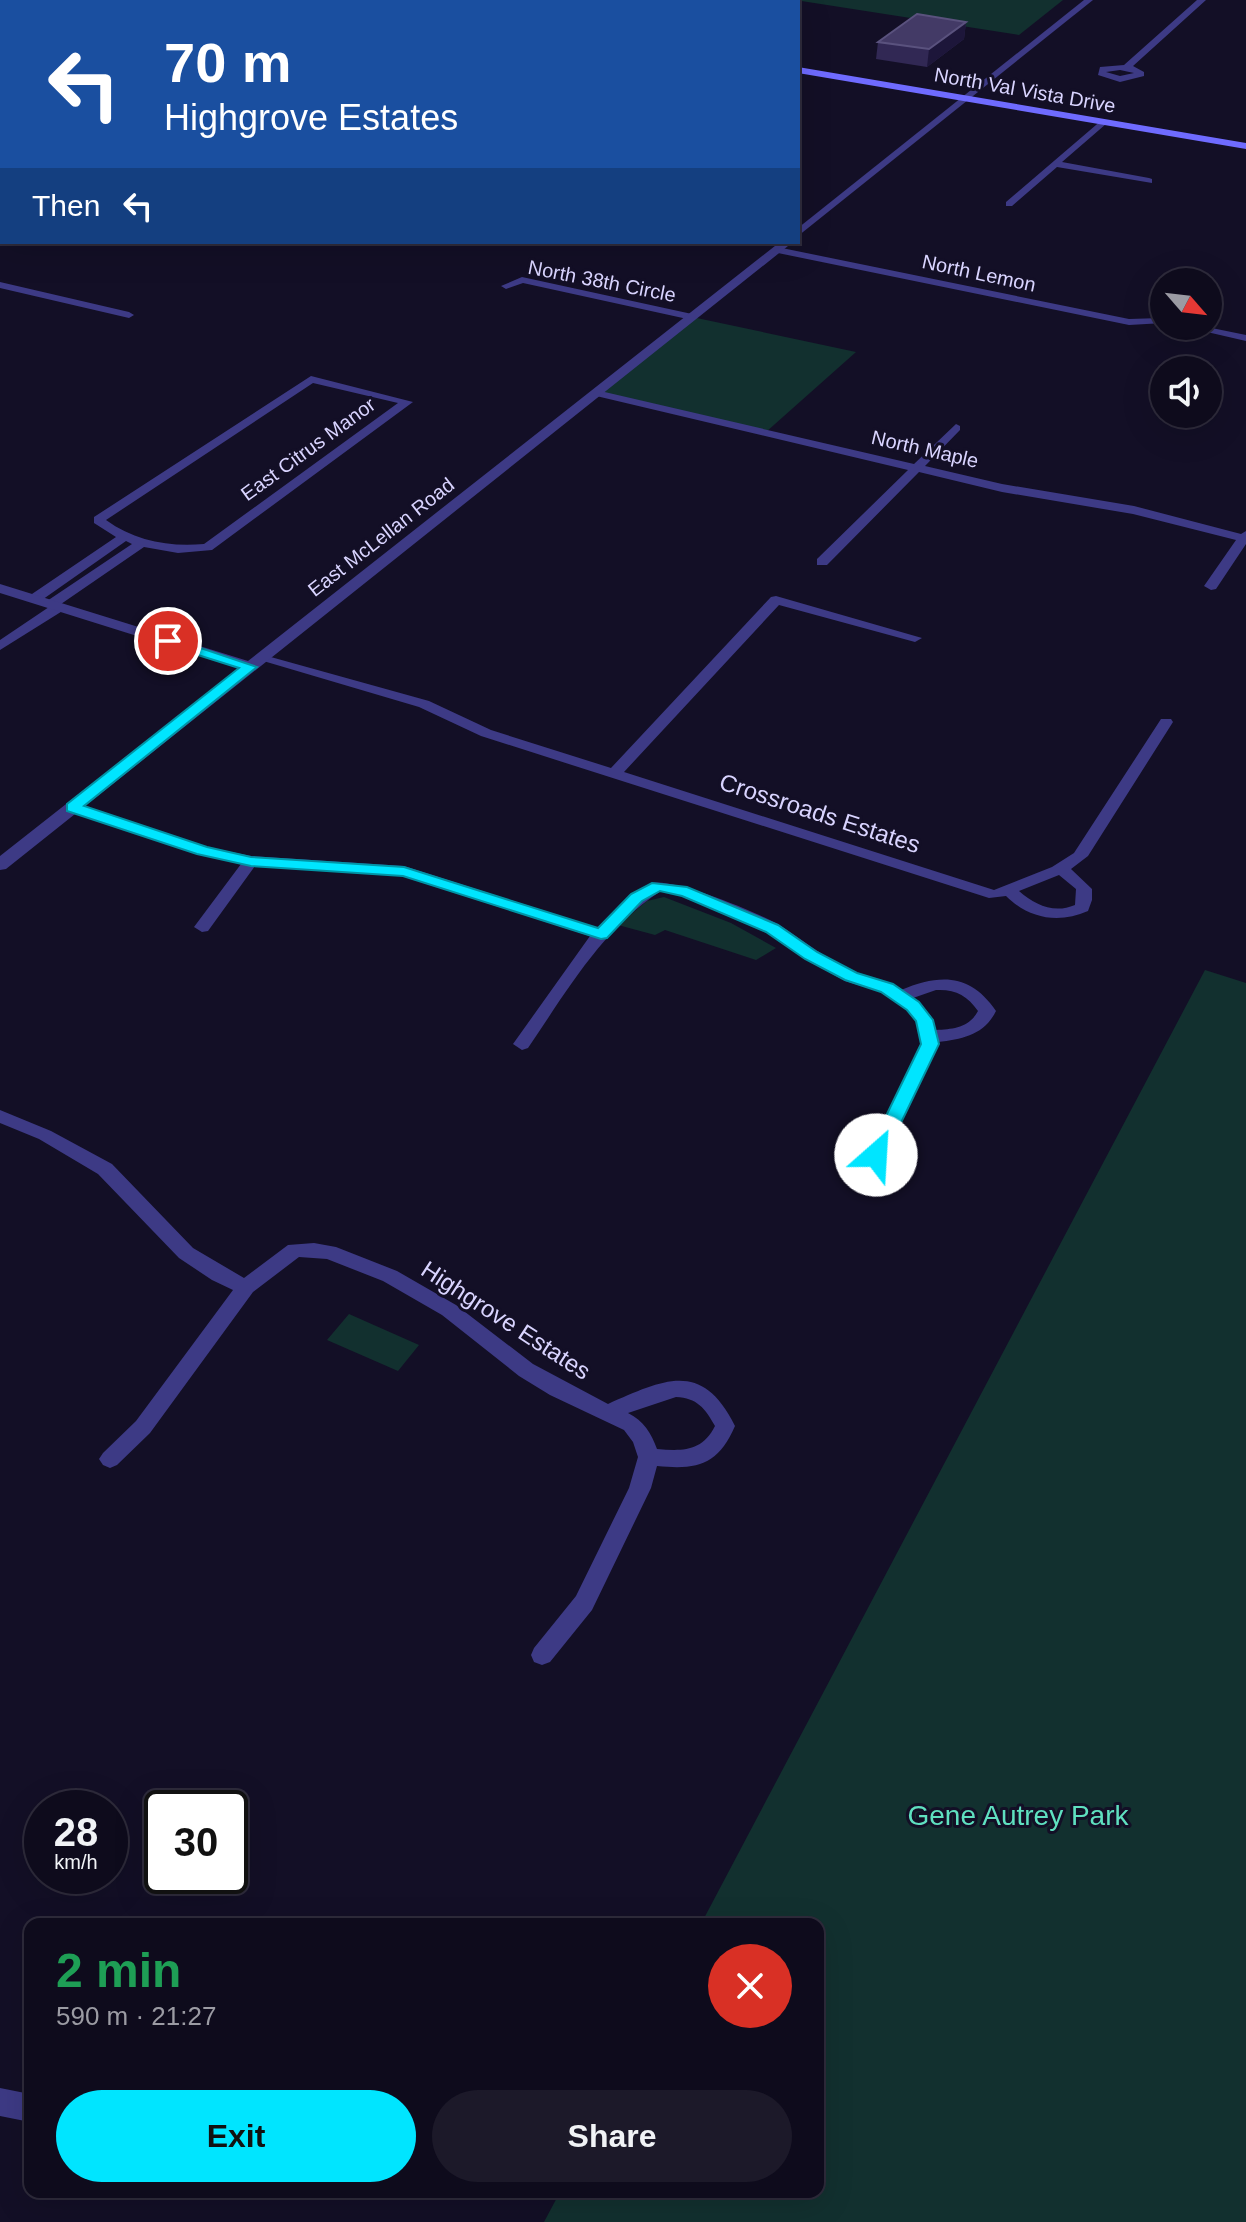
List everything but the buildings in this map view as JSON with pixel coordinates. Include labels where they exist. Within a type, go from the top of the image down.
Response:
[{"type":"main road","name":"North Val Vista Drive","points":[[800,70],[1246,146]]},
{"type":"street","points":[[800,231],[1089,0]]},
{"type":"street","points":[[1127,67],[1202,0]]},
{"type":"street","points":[[1009,204],[1103,122]]},
{"type":"street","points":[[1055,164],[1149,181]]},
{"type":"street","name":"North Lemon","points":[[783,245],[1066,305],[1129,322],[1150,321]]},
{"type":"street","name":"East McLellan Road","points":[[0,865],[783,245]]},
{"type":"street","name":"North 38th Circle","points":[[506,286],[522,280],[692,317]]},
{"type":"street","points":[[0,285],[129,315]]},
{"type":"street","points":[[1222,333],[1246,338]]},
{"type":"street","name":"East Citrus Manor","points":[[311,379],[407,402],[207,547],[186,550],[141,543],[125,536],[98,520],[311,379]]},
{"type":"street","name":"North Maple","points":[[596,393],[1015,491],[1134,510],[1245,537]]},
{"type":"street","points":[[822,562],[956,428]]},
{"type":"street","points":[[34,599],[125,536]]},
{"type":"street","points":[[1211,586],[1245,537]]},
{"type":"street","points":[[0,646],[141,543]]},
{"type":"street","points":[[0,588],[255,663]]},
{"type":"street","points":[[616,772],[776,600],[915,638]]},
{"type":"street","name":"Crossroads Estates","points":[[255,663],[424,704],[486,733],[995,895],[1061,869],[1080,856],[1166,722]]},
{"type":"street","points":[[72,808],[203,851],[251,861],[404,871],[601,934]]},
{"type":"street","points":[[202,927],[251,861]]},
{"type":"street","name":"Crossroads Estates","points":[[1009,890],[1025,905],[1038,910],[1056,915],[1072,914],[1082,908],[1086,892],[1083,884],[1061,869]]},
{"type":"street","points":[[522,1044],[601,934],[637,897],[658,886],[687,892],[772,928],[851,977],[887,988],[925,1020],[930,1044],[876,1155]]},
{"type":"street","points":[[899,997],[928,984],[942,984],[970,991],[980,999],[987,1011],[984,1023],[974,1030],[928,1037]]},
{"type":"street","points":[[0,1116],[45,1135],[105,1169],[186,1253],[219,1275],[246,1287]]},
{"type":"street","name":"Highgrove Estates","points":[[110,1459],[143,1427],[246,1287],[295,1250],[329,1252],[419,1291],[474,1328],[526,1370],[586,1404],[611,1412],[631,1424],[642,1438],[649,1457]]},
{"type":"street","points":[[542,1655],[584,1603],[647,1474],[649,1457],[684,1460],[705,1455],[718,1445],[725,1426],[718,1408],[707,1396],[690,1389],[669,1390],[611,1412]]},
{"type":"street","points":[[0,2102],[24,2107]]},
{"type":"green space","points":[[800,0],[1063,0],[1019,35],[800,1]]},
{"type":"green space","points":[[692,317],[856,352],[766,432],[596,393]]},
{"type":"green space","points":[[664,897],[731,923],[776,948],[756,960],[665,930],[655,935],[618,925],[647,901]]},
{"type":"green space","name":"Gene Autrey Park","points":[[1205,970],[1246,983],[1246,2222],[544,2222],[557,2198],[824,2198],[824,1918],[704,1918]]},
{"type":"green space","points":[[349,1314],[419,1345],[398,1371],[327,1340]]},
{"type":"route","points":[[168,641],[250,667],[72,808],[203,851],[251,861],[404,871],[601,934],[637,897],[658,886],[687,892],[772,928],[851,977],[887,988],[913,1006],[925,1020],[930,1044],[876,1155]]}]
